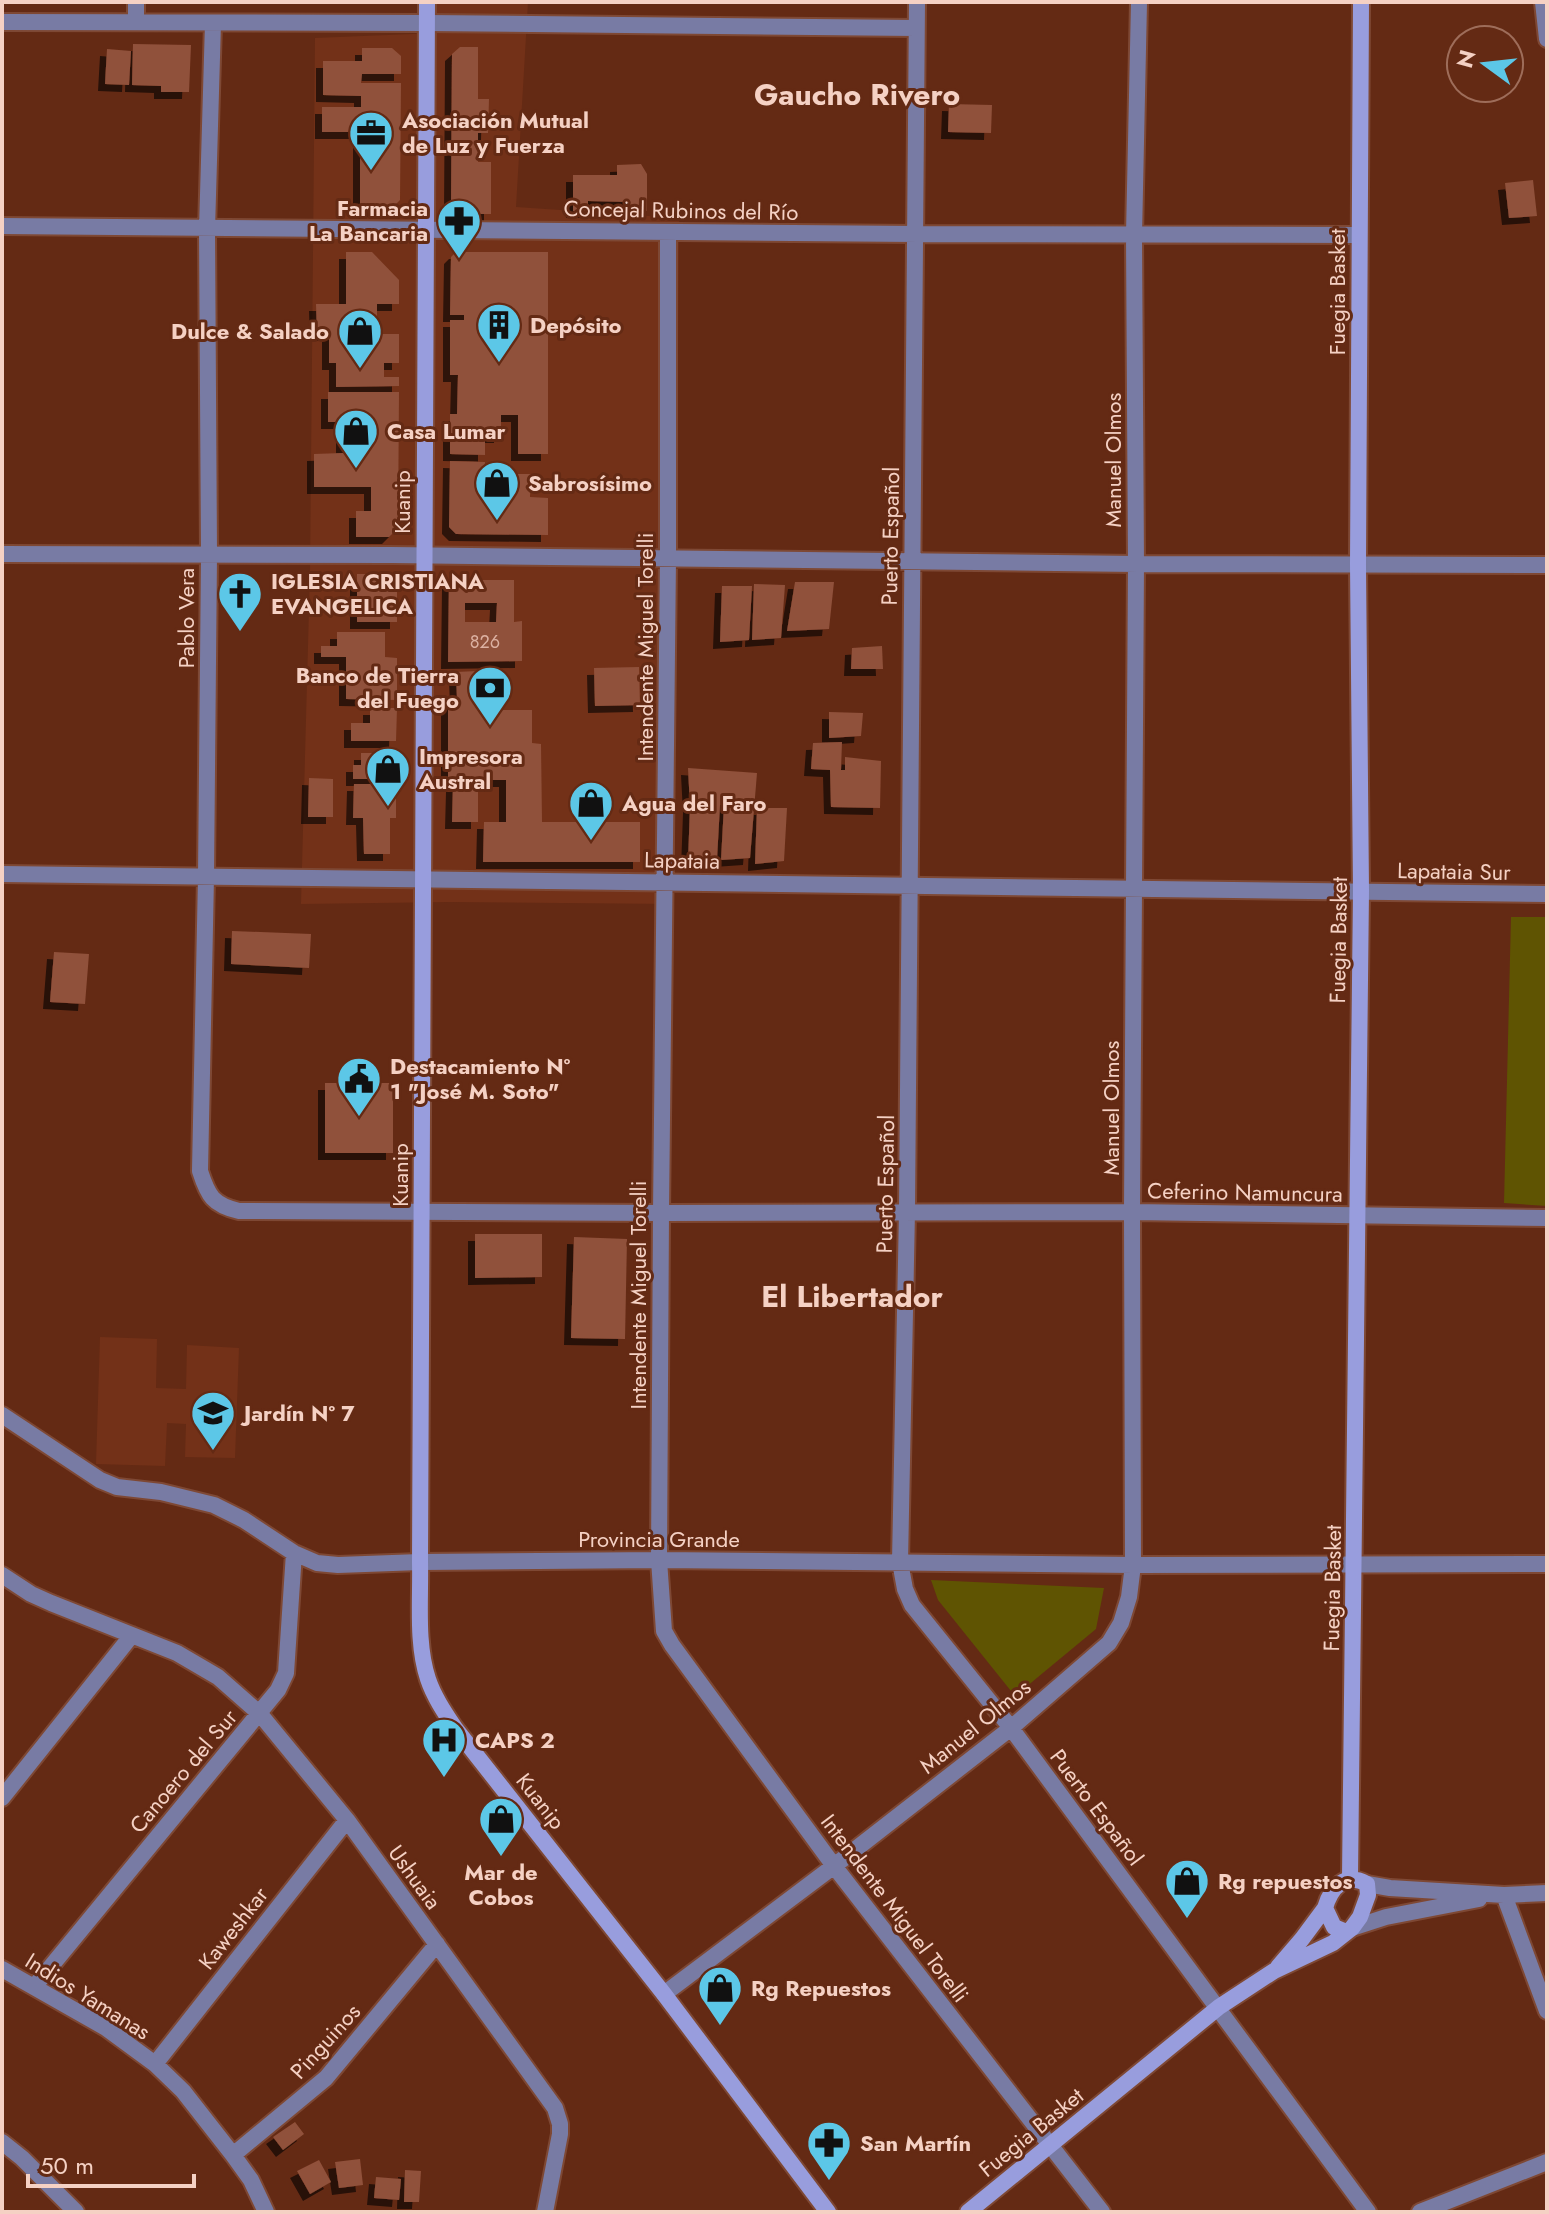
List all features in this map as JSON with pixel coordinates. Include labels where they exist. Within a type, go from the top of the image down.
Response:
[{"type":"main road","name":"Kuanip","points":[[427,2],[420,1562],[421,1643],[426,1673],[436,1698],[455,1728],[664,1994],[828,2212]]},
{"type":"main road","name":"Fuegia Basket","points":[[1350,1878],[1361,891],[1358,565],[1361,2]]},
{"type":"main road","points":[[1350,1878],[1367,1884],[1368,1895],[1360,1917],[1349,1930],[1334,1927],[1325,1908],[1328,1896],[1337,1885],[1350,1878]]},
{"type":"main road","name":"Fuegia Basket","points":[[1274,1971],[1325,1908]]},
{"type":"main road","name":"Fuegia Basket","points":[[968,2212],[1219,2007],[1274,1971],[1324,1949],[1349,1930]]},
{"type":"street","points":[[136,2],[136,21]]},
{"type":"street","name":"Puerto Español","points":[[917,2],[907,1211],[900,1562],[905,1589],[912,1605],[1011,1728],[1368,2212]]},
{"type":"street","name":"Manuel Olmos","points":[[664,1994],[1011,1728],[1109,1643],[1121,1623],[1129,1597],[1133,1565],[1134,235],[1139,2]]},
{"type":"street","points":[[1543,2],[1547,39]]},
{"type":"street","points":[[2,22],[916,28]]},
{"type":"street","name":"Pablo Vera","points":[[213,23],[207,229],[209,555],[200,1171],[206,1191],[221,1207]]},
{"type":"street","name":"Concejal Rubinos del Río","points":[[2,226],[1359,235]]},
{"type":"street","name":"Intendente Miguel Torelli","points":[[668,232],[659,1560],[664,1631],[834,1866],[1102,2212]]},
{"type":"street","points":[[2,554],[1547,565]]},
{"type":"street","name":"Lapataia","points":[[2,874],[1361,891]]},
{"type":"street","name":"Lapataia Sur","points":[[1361,891],[1547,894]]},
{"type":"street","name":"Ceferino Namuncura","points":[[221,1207],[239,1211],[1132,1212],[1547,1218]]},
{"type":"street","name":"Provincia Grande","points":[[2,1415],[100,1480],[117,1487],[161,1492],[214,1505],[244,1520],[294,1553],[317,1563],[659,1560],[1355,1566],[1547,1564]]},
{"type":"street","name":"Canoero del Sur","points":[[34,1987],[278,1690],[286,1673],[294,1553]]},
{"type":"street","name":"Ushuaia","points":[[2,1575],[31,1594],[177,1653],[218,1677],[260,1714],[347,1820],[555,2108],[560,2134],[545,2212]]},
{"type":"street","points":[[5,1787],[132,1635]]},
{"type":"street","name":"Kaweshkar","points":[[155,2064],[347,1820]]},
{"type":"street","points":[[1367,1884],[1504,1895],[1547,1893]]},
{"type":"street","points":[[1349,1930],[1386,1917],[1504,1895]]},
{"type":"street","points":[[1504,1895],[1547,2011]]},
{"type":"street","name":"Pinguinos","points":[[233,2155],[326,2078],[437,1944]]},
{"type":"street","name":"Indios Yamanas","points":[[2,1969],[106,2028],[155,2064],[183,2091],[233,2155],[251,2180],[266,2212]]},
{"type":"street","points":[[2,2142],[76,2212]]},
{"type":"street","points":[[1420,2212],[1547,2162]]},
{"type":"shaded area","points":[[437,2],[528,2],[516,207],[679,218],[674,904],[301,904],[310,572],[315,38],[436,33]]},
{"type":"shaded area","points":[[1511,917],[1547,917],[1547,1206],[1504,1203]]},
{"type":"shaded area","points":[[100,1337],[157,1339],[156,1388],[186,1389],[187,1345],[239,1348],[235,1458],[185,1457],[186,1424],[167,1423],[165,1466],[96,1464]]},
{"type":"shaded area","points":[[931,1580],[1104,1588],[1096,1629],[1015,1696],[938,1600]]},
{"type":"building","points":[[133,44],[191,45],[189,92],[161,92],[161,86],[132,85]]},
{"type":"building","points":[[460,47],[478,47],[478,99],[489,99],[488,133],[478,133],[478,162],[491,162],[491,214],[460,214],[451,206],[452,54]]},
{"type":"building","points":[[362,48],[392,48],[401,56],[401,74],[362,74],[361,83],[401,83],[400,200],[390,210],[360,210],[360,132],[322,132],[322,107],[361,107],[361,96],[323,95],[323,61],[362,61]]},
{"type":"building","points":[[107,49],[131,51],[129,85],[105,84]]},
{"type":"building","points":[[949,104],[992,105],[991,133],[948,132]]},
{"type":"building","points":[[641,164],[647,174],[647,211],[628,211],[628,202],[588,201],[588,211],[573,211],[573,175],[617,175],[617,165]]},
{"type":"building","points":[[1533,180],[1537,216],[1509,218],[1505,183]]},
{"type":"building","points":[[346,252],[372,252],[399,280],[399,304],[377,304],[377,334],[399,334],[399,363],[384,363],[384,377],[399,377],[399,386],[336,387],[336,363],[329,363],[329,334],[317,334],[316,304],[346,304]]},
{"type":"building","points":[[456,252],[548,252],[548,454],[518,454],[518,415],[501,415],[501,436],[485,436],[485,455],[450,454],[450,414],[457,414],[458,375],[450,375],[450,320],[464,320],[464,315],[450,315],[451,257]]},
{"type":"building","points":[[328,392],[399,392],[398,528],[389,537],[356,537],[356,511],[371,511],[371,487],[314,487],[314,454],[343,453],[343,422],[328,422]]},
{"type":"building","points":[[450,461],[485,462],[484,474],[531,474],[530,497],[548,498],[548,535],[456,534],[449,527]]},
{"type":"building","points":[[357,574],[387,574],[397,584],[397,622],[357,622]]},
{"type":"building","points":[[449,580],[514,580],[514,622],[522,621],[522,661],[448,662]],"holes":[[[465,603],[497,603],[496,622],[465,622]]]},
{"type":"building","points":[[795,582],[834,582],[829,629],[787,631]]},
{"type":"building","points":[[754,584],[785,585],[781,638],[752,640]]},
{"type":"building","points":[[722,586],[752,586],[749,640],[720,642]]},
{"type":"building","points":[[337,632],[385,632],[385,657],[397,658],[397,700],[346,699],[346,657],[321,657],[321,646],[337,646]]},
{"type":"building","points":[[882,646],[883,669],[851,669],[852,648]]},
{"type":"building","points":[[639,667],[640,705],[595,706],[594,668]]},
{"type":"building","points":[[499,670],[499,710],[532,710],[532,743],[541,744],[542,822],[640,822],[640,862],[483,862],[484,822],[506,822],[506,780],[448,780],[448,699],[457,699],[456,672]]},
{"type":"building","points":[[370,708],[397,708],[396,741],[351,741],[351,723],[370,723]]},
{"type":"building","points":[[829,712],[863,713],[861,736],[829,738]]},
{"type":"building","points":[[842,742],[841,770],[845,770],[845,757],[881,761],[880,808],[831,807],[830,770],[811,769],[813,743]]},
{"type":"building","points":[[361,753],[388,753],[388,779],[353,779],[353,765],[361,765]]},
{"type":"building","points":[[688,768],[757,773],[750,858],[721,860],[724,805],[720,805],[717,859],[688,862]]},
{"type":"building","points":[[309,778],[333,779],[333,817],[308,817]]},
{"type":"building","points":[[354,784],[396,784],[396,818],[390,818],[390,854],[364,854],[363,818],[353,818]]},
{"type":"building","points":[[453,785],[478,785],[478,822],[452,822]]},
{"type":"building","points":[[757,808],[787,808],[784,861],[755,864]]},
{"type":"building","points":[[232,931],[311,934],[309,968],[231,964]]},
{"type":"building","points":[[54,952],[89,954],[85,1004],[50,1002]]},
{"type":"building","name":"Destacamiento N° 1 \"José M. Soto\"","points":[[325,1083],[393,1083],[393,1153],[325,1153]]},
{"type":"building","points":[[475,1234],[542,1234],[542,1277],[475,1278]]},
{"type":"building","points":[[574,1237],[627,1239],[625,1339],[571,1338]]},
{"type":"building","points":[[295,2122],[304,2134],[283,2150],[273,2137]]},
{"type":"building","points":[[360,2159],[363,2185],[339,2188],[335,2162]]},
{"type":"building","points":[[319,2160],[331,2182],[310,2194],[297,2171]]},
{"type":"building","points":[[405,2170],[421,2171],[419,2202],[404,2202]]},
{"type":"building","points":[[376,2177],[401,2179],[399,2200],[374,2198]]},
{"type":"place","name":"Asociación Mutual de Luz y Fuerza","points":[[371,172]]},
{"type":"place","name":"Farmacia La Bancaria","points":[[459,260]]},
{"type":"place","name":"Depósito","points":[[499,364]]},
{"type":"place","name":"Dulce & Salado","points":[[360,370]]},
{"type":"place","name":"Casa Lumar","points":[[356,470]]},
{"type":"place","name":"Sabrosísimo","points":[[497,522]]},
{"type":"place","name":"IGLESIA CRISTIANA EVANGELICA","points":[[240,633]]},
{"type":"place","name":"Banco de Tierra del Fuego","points":[[490,727]]},
{"type":"place","name":"Impresora Austral","points":[[388,808]]},
{"type":"place","name":"Agua del Faro","points":[[591,842]]},
{"type":"place","name":"Destacamiento N° 1 \"José M. Soto\"","points":[[359,1118]]},
{"type":"place","name":"Jardín Nº 7","points":[[213,1452]]},
{"type":"place","name":"CAPS 2","points":[[444,1779]]},
{"type":"place","name":"Mar de Cobos","points":[[501,1858]]},
{"type":"place","name":"Rg repuestos","points":[[1187,1920]]},
{"type":"place","name":"Rg Repuestos","points":[[720,2027]]},
{"type":"place","name":"San Martín","points":[[829,2182]]},
{"type":"district","name":"Gaucho Rivero","points":[[857,94]]},
{"type":"district","name":"El Libertador","points":[[852,1296]]}]
